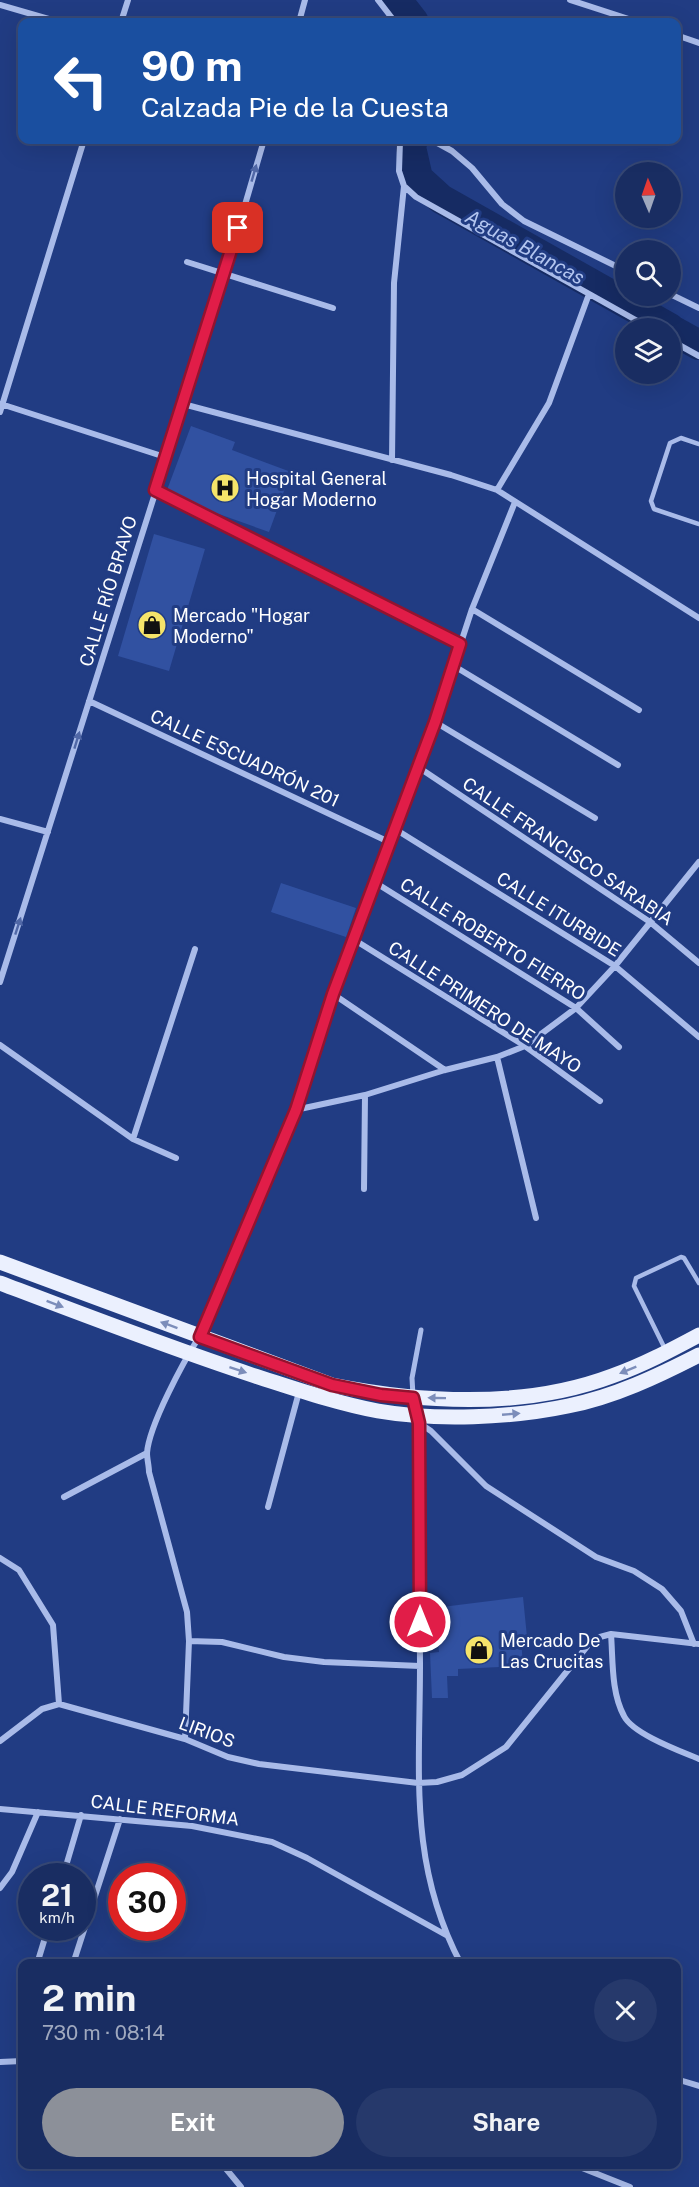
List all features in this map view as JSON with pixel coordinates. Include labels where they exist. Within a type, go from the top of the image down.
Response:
[{"type":"main road","points":[[0,1262],[332,1385],[381,1395],[413,1398],[493,1399],[531,1396],[568,1389],[610,1377],[695,1337],[699,1354],[651,1378],[570,1406],[535,1412],[419,1419],[300,1390],[188,1354],[0,1283]]},
{"type":"street","points":[[122,18],[128,0]]},
{"type":"street","points":[[299,18],[305,0]]},
{"type":"street","points":[[378,0],[392,18]]},
{"type":"street","points":[[570,0],[626,18]]},
{"type":"street","points":[[0,5],[45,18]]},
{"type":"street","points":[[681,37],[699,43]]},
{"type":"street","points":[[0,412],[83,144]]},
{"type":"street","name":"CALLE RÍO BRAVO","points":[[0,982],[225,273],[263,144]]},
{"type":"street","points":[[392,460],[394,283],[404,186],[399,171],[400,144]]},
{"type":"street","points":[[439,144],[452,151],[472,168],[502,204],[524,221],[615,266]]},
{"type":"street","points":[[404,186],[417,197],[632,318]]},
{"type":"street","points":[[187,262],[333,308]]},
{"type":"street","points":[[496,490],[549,403],[589,294]]},
{"type":"street","points":[[681,299],[699,308]]},
{"type":"street","points":[[681,346],[699,356]]},
{"type":"street","points":[[1,404],[165,457]]},
{"type":"street","points":[[183,404],[451,475],[496,490],[699,618]]},
{"type":"street","points":[[155,490],[460,644]]},
{"type":"street","points":[[185,1739],[189,1641],[187,1612],[149,1472],[147,1453],[153,1429],[188,1354],[200,1337],[296,1110],[333,994],[435,722],[472,609],[515,502]]},
{"type":"street","points":[[472,609],[639,710]]},
{"type":"street","points":[[454,666],[618,765]]},
{"type":"street","name":"CALLE ESCUADRÓN 201","points":[[89,701],[389,842]]},
{"type":"street","points":[[435,722],[595,818]]},
{"type":"street","name":"CALLE FRANCISCO SARABIA","points":[[418,767],[650,922],[699,963]]},
{"type":"street","points":[[0,819],[48,832]]},
{"type":"street","name":"CALLE ITURBIDE","points":[[395,830],[615,966],[699,1037]]},
{"type":"street","points":[[296,1110],[365,1095],[445,1070],[497,1057],[525,1046],[576,1008],[615,966],[699,862]]},
{"type":"street","name":"CALLE ROBERTO FIERRO","points":[[376,883],[576,1008],[619,1047]]},
{"type":"street","name":"CALLE PRIMERO DE MAYO","points":[[353,939],[525,1046],[600,1101]]},
{"type":"street","points":[[132,1139],[195,950]]},
{"type":"street","points":[[333,994],[445,1070]]},
{"type":"street","points":[[0,1045],[132,1139],[176,1158]]},
{"type":"street","points":[[497,1057],[536,1218]]},
{"type":"street","points":[[364,1189],[365,1095]]},
{"type":"street","points":[[421,1330],[412,1378],[413,1398],[419,1419],[418,1783],[420,1826],[430,1884],[446,1935],[458,1959]]},
{"type":"street","points":[[268,1507],[300,1390]]},
{"type":"street","points":[[419,1419],[486,1486],[596,1557],[634,1571],[662,1589],[681,1611],[696,1644]]},
{"type":"street","points":[[64,1497],[147,1453]]},
{"type":"street","points":[[0,1558],[19,1570],[54,1625],[59,1704],[42,1709],[0,1741]]},
{"type":"street","points":[[696,1644],[611,1634],[616,1694],[624,1718],[657,1742],[699,1759]]},
{"type":"street","name":"LIRIOS","points":[[59,1704],[185,1739],[228,1756],[259,1764],[418,1783],[437,1782],[462,1775],[506,1747],[589,1644],[600,1637],[611,1634]]},
{"type":"street","points":[[189,1641],[222,1642],[284,1657],[324,1662],[420,1666]]},
{"type":"street","name":"CALLE REFORMA","points":[[0,1809],[192,1826],[272,1842],[307,1858],[446,1935]]},
{"type":"street","points":[[0,1888],[12,1872],[38,1812]]},
{"type":"street","points":[[67,1863],[81,1815]]},
{"type":"street","points":[[75,1959],[120,1819]]},
{"type":"street","points":[[39,1959],[44,1941]]},
{"type":"street","points":[[0,2062],[18,2061]]},
{"type":"street","points":[[681,2081],[699,2086]]},
{"type":"street","points":[[226,2169],[241,2187]]},
{"type":"street","points":[[585,2169],[630,2187]]},
{"type":"lane","points":[[699,444],[681,438],[670,443],[651,501],[654,509],[699,524]]},
{"type":"lane","points":[[666,1352],[634,1286],[634,1281],[681,1257],[684,1258],[699,1283]]},
{"type":"building","name":"Hospital General Hogar Moderno","points":[[191,426],[235,442],[232,450],[291,472],[269,532],[202,508],[167,490]]},
{"type":"building","name":"Mercado \"Hogar Moderno\"","points":[[154,534],[205,549],[169,671],[118,656]]},
{"type":"building","points":[[281,883],[356,908],[346,937],[271,912]]},
{"type":"building","name":"Mercado De Las Crucitas","points":[[523,1597],[527,1637],[521,1638],[523,1666],[458,1669],[458,1676],[447,1676],[448,1698],[432,1698],[430,1653],[439,1652],[434,1608]]},
{"type":"waterway","name":"Aguas Blancas","points":[[397,0],[411,18]]},
{"type":"waterway","name":"Aguas Blancas","points":[[412,144],[418,178],[441,199],[652,318]]},
{"type":"waterway","name":"Aguas Blancas","points":[[681,335],[699,345]]},
{"type":"place","name":"Hospital General Hogar Moderno","points":[[225,488]]},
{"type":"place","name":"Mercado \"Hogar Moderno\"","points":[[152,625]]},
{"type":"place","name":"Mercado De Las Crucitas","points":[[479,1650]]},
{"type":"route","points":[[238,228],[155,490],[460,644],[435,722],[333,994],[296,1110],[200,1337],[332,1385],[381,1395],[413,1398],[419,1423],[420,1622]]}]
